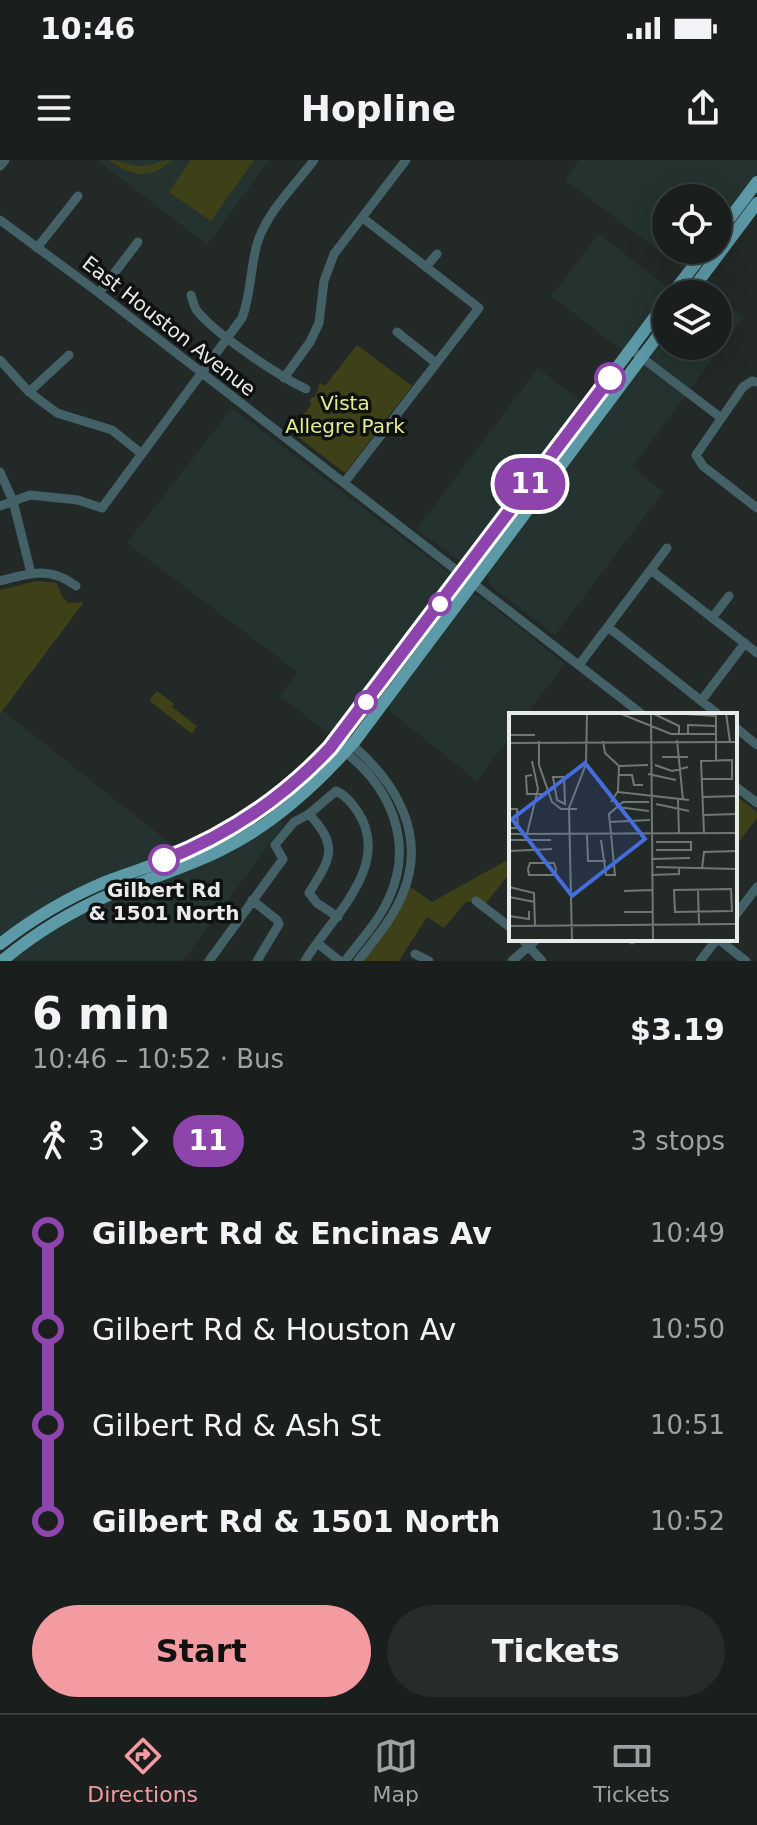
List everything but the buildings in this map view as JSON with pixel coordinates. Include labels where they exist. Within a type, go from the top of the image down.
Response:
[{"type":"main road","points":[[732,215],[757,182]]},
{"type":"main road","points":[[732,236],[757,203]]},
{"type":"main road","points":[[732,227],[737,220],[736,210]]},
{"type":"main road","points":[[683,280],[695,264]]},
{"type":"main road","points":[[2,961],[41,931],[86,906],[202,859],[255,831],[302,796],[348,748],[468,578],[637,353],[652,327]]},
{"type":"main road","points":[[637,353],[652,339]]},
{"type":"main road","points":[[0,944],[67,901],[216,838],[278,797],[314,766],[340,737],[468,578]]},
{"type":"street","points":[[0,166],[5,160]]},
{"type":"street","points":[[0,506],[30,495],[78,500],[102,508],[242,318],[259,237],[314,160]]},
{"type":"street","points":[[284,378],[310,342],[319,323],[327,268],[334,254],[406,160]]},
{"type":"street","points":[[37,248],[78,196]]},
{"type":"street","points":[[344,483],[479,308],[363,218]]},
{"type":"street","name":"East Houston Avenue","points":[[0,220],[99,293],[640,713]]},
{"type":"street","points":[[99,293],[138,242]]},
{"type":"street","points":[[426,267],[437,254]]},
{"type":"street","points":[[191,295],[196,311],[284,378],[306,389]]},
{"type":"street","points":[[397,332],[436,363]]},
{"type":"street","points":[[637,353],[720,417]]},
{"type":"street","points":[[29,392],[69,355]]},
{"type":"street","points":[[0,360],[29,392],[57,413],[112,430],[142,454]]},
{"type":"street","points":[[757,382],[752,381],[743,387],[696,455],[703,466],[757,508]]},
{"type":"street","points":[[0,472],[13,501],[31,573]]},
{"type":"street","points":[[579,665],[667,548]]},
{"type":"street","points":[[651,570],[757,653]]},
{"type":"street","points":[[0,581],[31,573],[62,576],[76,586]]},
{"type":"street","points":[[712,618],[729,596]]},
{"type":"street","points":[[608,627],[716,713]]},
{"type":"street","points":[[701,701],[745,643]]},
{"type":"street","points":[[737,729],[757,745]]},
{"type":"street","points":[[317,943],[343,961],[382,911],[397,874],[400,837],[395,816],[384,793],[348,748]]},
{"type":"street","points":[[348,748],[377,768],[395,792],[406,816],[411,847],[404,892],[387,923],[358,961]]},
{"type":"street","points":[[209,961],[283,859],[275,845],[282,834],[336,791],[354,806],[365,823],[368,847],[362,875],[338,917],[305,961]]},
{"type":"street","points":[[737,791],[757,803]]},
{"type":"street","points":[[309,814],[321,826],[330,850],[326,868],[309,893],[338,917]]},
{"type":"street","points":[[737,913],[757,887]]},
{"type":"street","points":[[252,900],[279,924],[257,961]]},
{"type":"street","points":[[476,901],[509,926]]},
{"type":"street","points":[[512,961],[529,941],[542,961]]},
{"type":"street","points":[[700,961],[715,941]]},
{"type":"street","points":[[720,941],[746,961]]},
{"type":"street","points":[[415,954],[429,961]]},
{"type":"shaded area","points":[[97,160],[269,160],[207,245]]},
{"type":"shaded area","points":[[579,160],[757,160],[757,172],[732,206],[732,184],[652,184],[652,246],[565,180]]},
{"type":"shaded area","points":[[599,234],[658,280],[652,280],[652,313],[623,351],[551,296]]},
{"type":"shaded area","points":[[732,308],[744,317],[732,333]]},
{"type":"shaded area","points":[[652,353],[652,360],[712,360],[632,467],[663,492],[555,635],[490,585],[487,574]]},
{"type":"shaded area","points":[[538,368],[584,404],[468,559],[459,561],[417,529]]},
{"type":"shaded area","points":[[232,408],[452,578],[332,737],[280,696],[297,672],[127,543]]},
{"type":"shaded area","points":[[472,594],[481,597],[565,664],[528,713],[509,713],[509,739],[477,781],[387,709]]},
{"type":"shaded area","points":[[3,711],[179,850],[59,898],[0,937],[0,714]]},
{"type":"shaded area","points":[[281,819],[284,824],[183,961],[11,961],[91,908],[208,863]]},
{"type":"green space","points":[[109,160],[139,166],[171,160],[156,171],[140,174],[124,170]]},
{"type":"green space","points":[[191,160],[254,160],[211,221],[169,192]]},
{"type":"green space","name":"Vista Allegre Park","points":[[357,345],[412,386],[345,473],[290,431],[311,405],[310,399],[315,396],[320,383],[325,386]]},
{"type":"green space","points":[[37,581],[57,583],[63,598],[69,603],[84,602],[0,714],[0,590]]},
{"type":"green space","points":[[157,691],[197,726],[192,734],[151,702]]},
{"type":"green space","points":[[737,797],[757,812],[757,818],[737,844]]},
{"type":"green space","points":[[509,859],[509,875],[484,906],[476,901],[466,902],[444,928],[427,917],[399,961],[362,961],[409,886],[432,902]]},
{"type":"bus line","name":"11","points":[[164,860],[216,838],[256,813],[314,766],[340,737],[610,378]]},
{"type":"place","name":"Gilbert Rd & 1501 North","points":[[164,860]]}]
